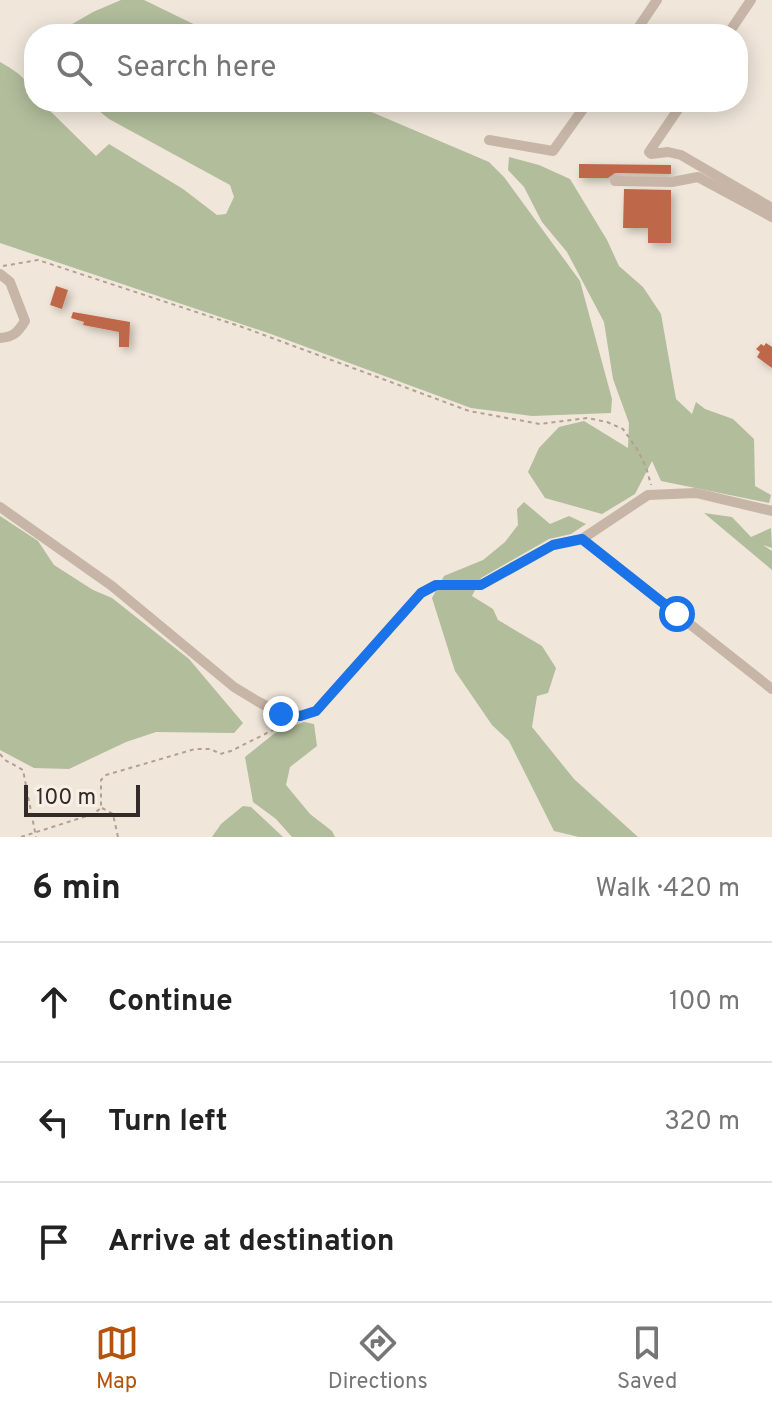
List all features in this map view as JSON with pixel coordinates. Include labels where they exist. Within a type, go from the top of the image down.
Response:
[{"type":"street","points":[[641,24],[657,0]]},
{"type":"street","points":[[735,24],[751,0]]},
{"type":"street","points":[[489,140],[553,151],[581,112]]},
{"type":"street","points":[[676,112],[649,152],[681,155],[772,208]]},
{"type":"street","points":[[615,181],[672,182],[698,177],[772,217]]},
{"type":"street","points":[[0,274],[10,282],[25,321],[18,333],[0,338]]},
{"type":"street","points":[[0,507],[112,586],[234,687],[281,714],[300,716],[316,711],[421,593],[436,585],[481,585],[553,545],[582,539],[648,495],[696,493],[772,511]]},
{"type":"street","points":[[582,539],[772,689]]},
{"type":"path","points":[[0,266],[38,260],[245,328],[469,411],[540,424],[587,418],[607,422],[623,429],[637,449],[646,467],[653,494]]},
{"type":"path","points":[[101,808],[101,780],[106,775],[195,749],[211,749],[220,754],[231,751],[300,716]]},
{"type":"path","points":[[0,754],[23,770],[35,835]]},
{"type":"path","points":[[21,837],[93,814],[101,808]]},
{"type":"path","points":[[101,808],[113,814],[118,837]]},
{"type":"green space","points":[[121,0],[144,0],[193,24],[72,24]]},
{"type":"green space","points":[[0,62],[24,80],[24,112],[51,112],[96,156],[109,144],[183,189],[217,215],[226,214],[234,197],[230,185],[100,112],[372,112],[489,162],[504,177],[580,281],[612,399],[611,413],[532,416],[471,408],[271,334],[0,243]]},
{"type":"green space","points":[[509,157],[539,165],[570,179],[619,266],[643,287],[661,314],[676,399],[692,414],[696,402],[705,409],[733,419],[754,439],[755,486],[771,495],[769,503],[661,481],[652,461],[635,494],[602,514],[545,498],[528,472],[539,448],[559,427],[584,421],[628,448],[629,423],[613,379],[604,322],[567,252],[542,222],[524,187],[508,170]]},
{"type":"green space","points":[[524,502],[550,524],[569,516],[586,524],[571,534],[549,539],[481,578],[472,596],[493,609],[498,620],[542,646],[556,668],[548,693],[537,696],[532,727],[574,779],[638,837],[579,837],[554,831],[509,741],[492,725],[455,671],[432,598],[444,576],[483,560],[505,542],[518,525],[517,509]]},
{"type":"green space","points":[[704,513],[732,517],[751,537],[771,528],[772,548],[763,545],[772,551],[772,570]]},
{"type":"green space","points":[[0,516],[38,541],[54,565],[93,590],[112,598],[189,659],[243,723],[234,733],[156,732],[126,742],[69,769],[34,768],[0,750]]},
{"type":"green space","points":[[304,722],[314,724],[317,746],[290,767],[286,785],[310,814],[335,837],[292,837],[276,819],[253,802],[245,757],[275,733]]},
{"type":"green space","points":[[243,806],[251,807],[283,837],[212,837],[221,824]]},
{"type":"building","points":[[579,164],[671,165],[671,174],[615,173],[608,178],[579,178]]},
{"type":"building","points":[[624,189],[671,190],[671,243],[648,243],[648,228],[623,228]]},
{"type":"building","points":[[56,286],[68,290],[62,309],[50,305]]},
{"type":"building","points":[[73,312],[130,322],[129,347],[119,347],[119,332],[83,325],[84,322],[71,318]]},
{"type":"building","points":[[766,343],[772,347],[772,368],[757,357],[760,352],[756,349]]},
{"type":"route","points":[[281,714],[300,716],[316,711],[421,593],[436,585],[481,585],[553,545],[582,539],[677,614]]}]
